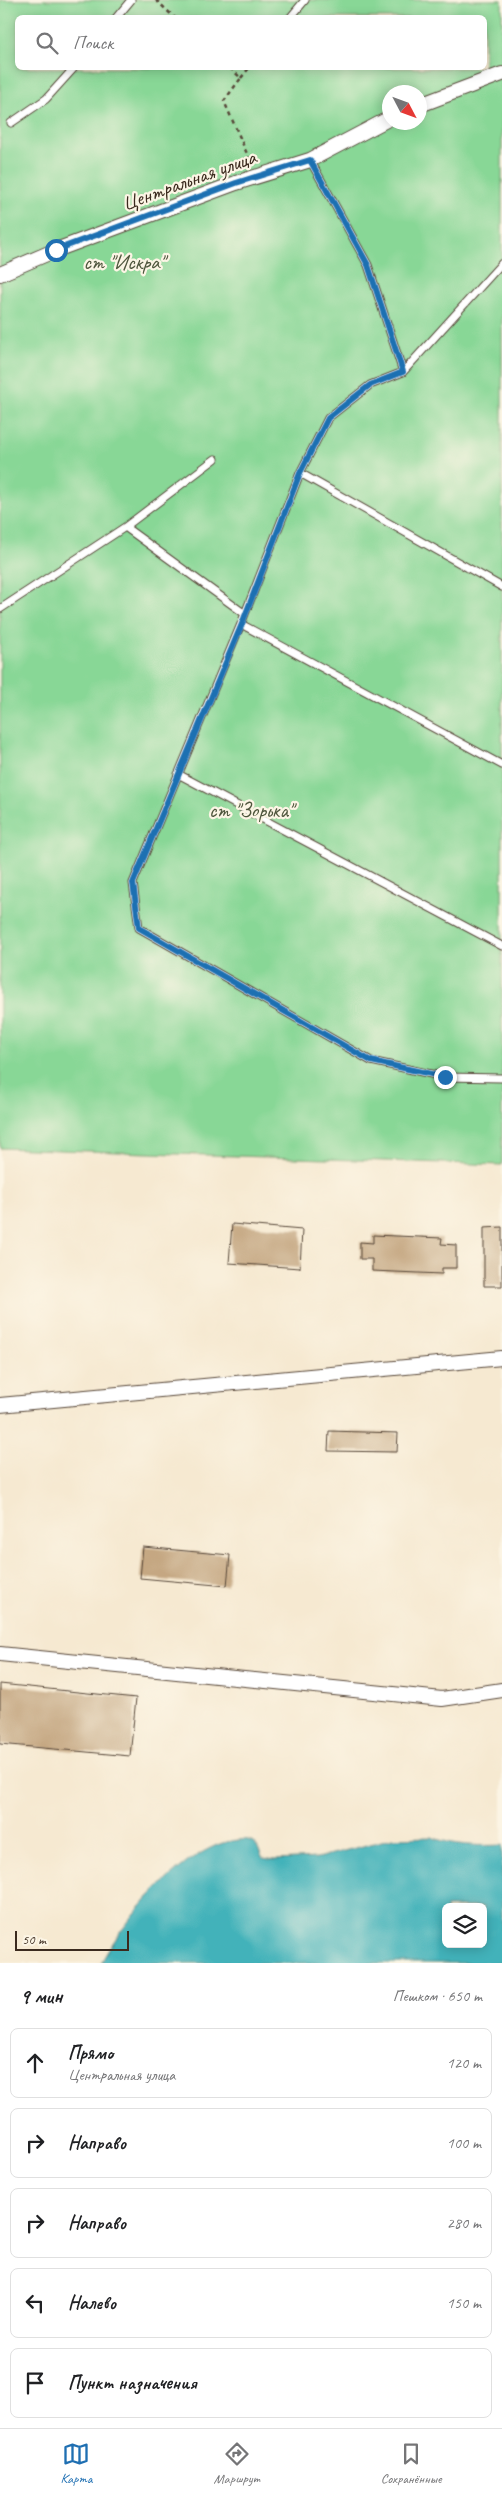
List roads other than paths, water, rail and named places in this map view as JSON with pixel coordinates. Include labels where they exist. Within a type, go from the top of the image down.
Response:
[{"type":"street","points":[[427,102],[502,74]]},
{"type":"street","name":"Центральная улица","points":[[0,274],[56,250],[257,176],[310,160],[382,122]]},
{"type":"street","points":[[0,1405],[502,1358]]},
{"type":"street","points":[[0,1654],[442,1699],[502,1690]]},
{"type":"lane","points":[[118,15],[130,0]]},
{"type":"lane","points":[[292,15],[305,0]]},
{"type":"lane","points":[[11,123],[46,99],[72,70]]},
{"type":"lane","points":[[310,160],[368,265],[403,372]]},
{"type":"lane","points":[[502,262],[403,372],[370,385],[328,418],[300,473],[242,624],[133,883],[139,928],[371,1061],[445,1077],[502,1078]]},
{"type":"lane","points":[[0,609],[126,527],[215,459]]},
{"type":"lane","points":[[300,473],[502,587]]},
{"type":"lane","points":[[126,527],[245,614]]},
{"type":"lane","points":[[242,624],[502,765]]},
{"type":"lane","points":[[178,774],[502,946]]},
{"type":"water","points":[[431,1837],[466,1845],[502,1845],[502,1963],[101,1963],[124,1927],[157,1889],[175,1872],[213,1847],[231,1841],[246,1840],[255,1844],[263,1858],[275,1860],[317,1858],[393,1838]]},
{"type":"park label","name":"ст \"Искра\"","points":[[124,262]]},
{"type":"park label","name":"ст \"Зорька\"","points":[[251,810]]}]
